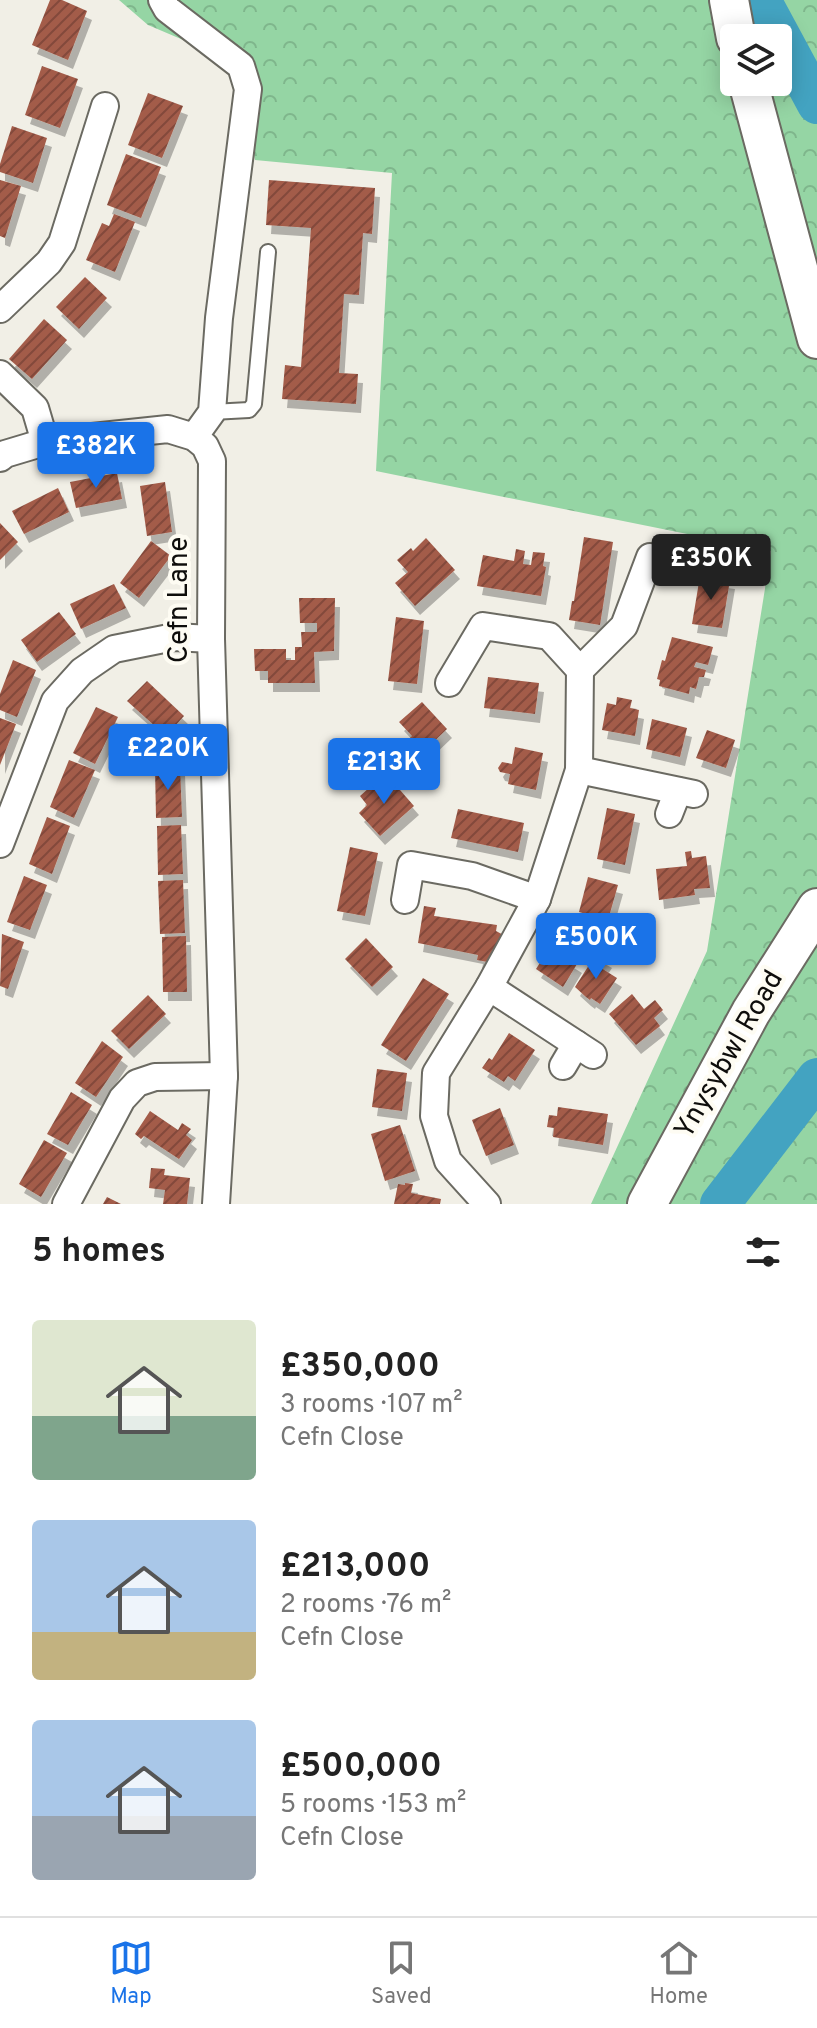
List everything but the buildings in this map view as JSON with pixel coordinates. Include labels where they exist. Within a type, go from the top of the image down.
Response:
[{"type":"main road","points":[[729,0],[733,24]]},
{"type":"main road","points":[[752,96],[817,339]]},
{"type":"main road","name":"Ynysybwl Road","points":[[647,1204],[751,1012],[817,908]]},
{"type":"street","points":[[0,458],[45,442],[168,429],[194,437],[212,412],[219,318],[248,89],[241,66],[167,9],[162,0]]},
{"type":"street","points":[[0,309],[49,262],[62,243],[105,106]]},
{"type":"street","points":[[0,374],[35,408],[45,442]]},
{"type":"street","name":"Cefn Lane","points":[[194,437],[205,446],[212,461],[211,639],[224,1076],[216,1204]]},
{"type":"street","points":[[580,670],[624,626],[650,557]]},
{"type":"street","points":[[449,683],[483,626],[549,636],[580,670],[579,770],[537,899],[489,987],[436,1073],[434,1116],[448,1161],[487,1204]]},
{"type":"street","points":[[0,844],[55,701],[82,671],[114,649],[174,637],[211,639]]},
{"type":"street","points":[[579,770],[680,800]]},
{"type":"street","points":[[405,900],[411,865],[472,876],[537,899]]},
{"type":"street","points":[[489,987],[578,1055]]},
{"type":"street","points":[[66,1204],[122,1099],[137,1083],[155,1077],[224,1076]]},
{"type":"lane","points":[[212,412],[249,410],[254,404],[268,252]]},
{"type":"green space","points":[[119,0],[817,0],[817,1204],[591,1204],[707,951],[771,551],[376,471],[392,173],[255,160],[235,62],[148,25]]},
{"type":"waterway","points":[[761,0],[817,104]]},
{"type":"waterway","points":[[720,1204],[817,1078]]}]
